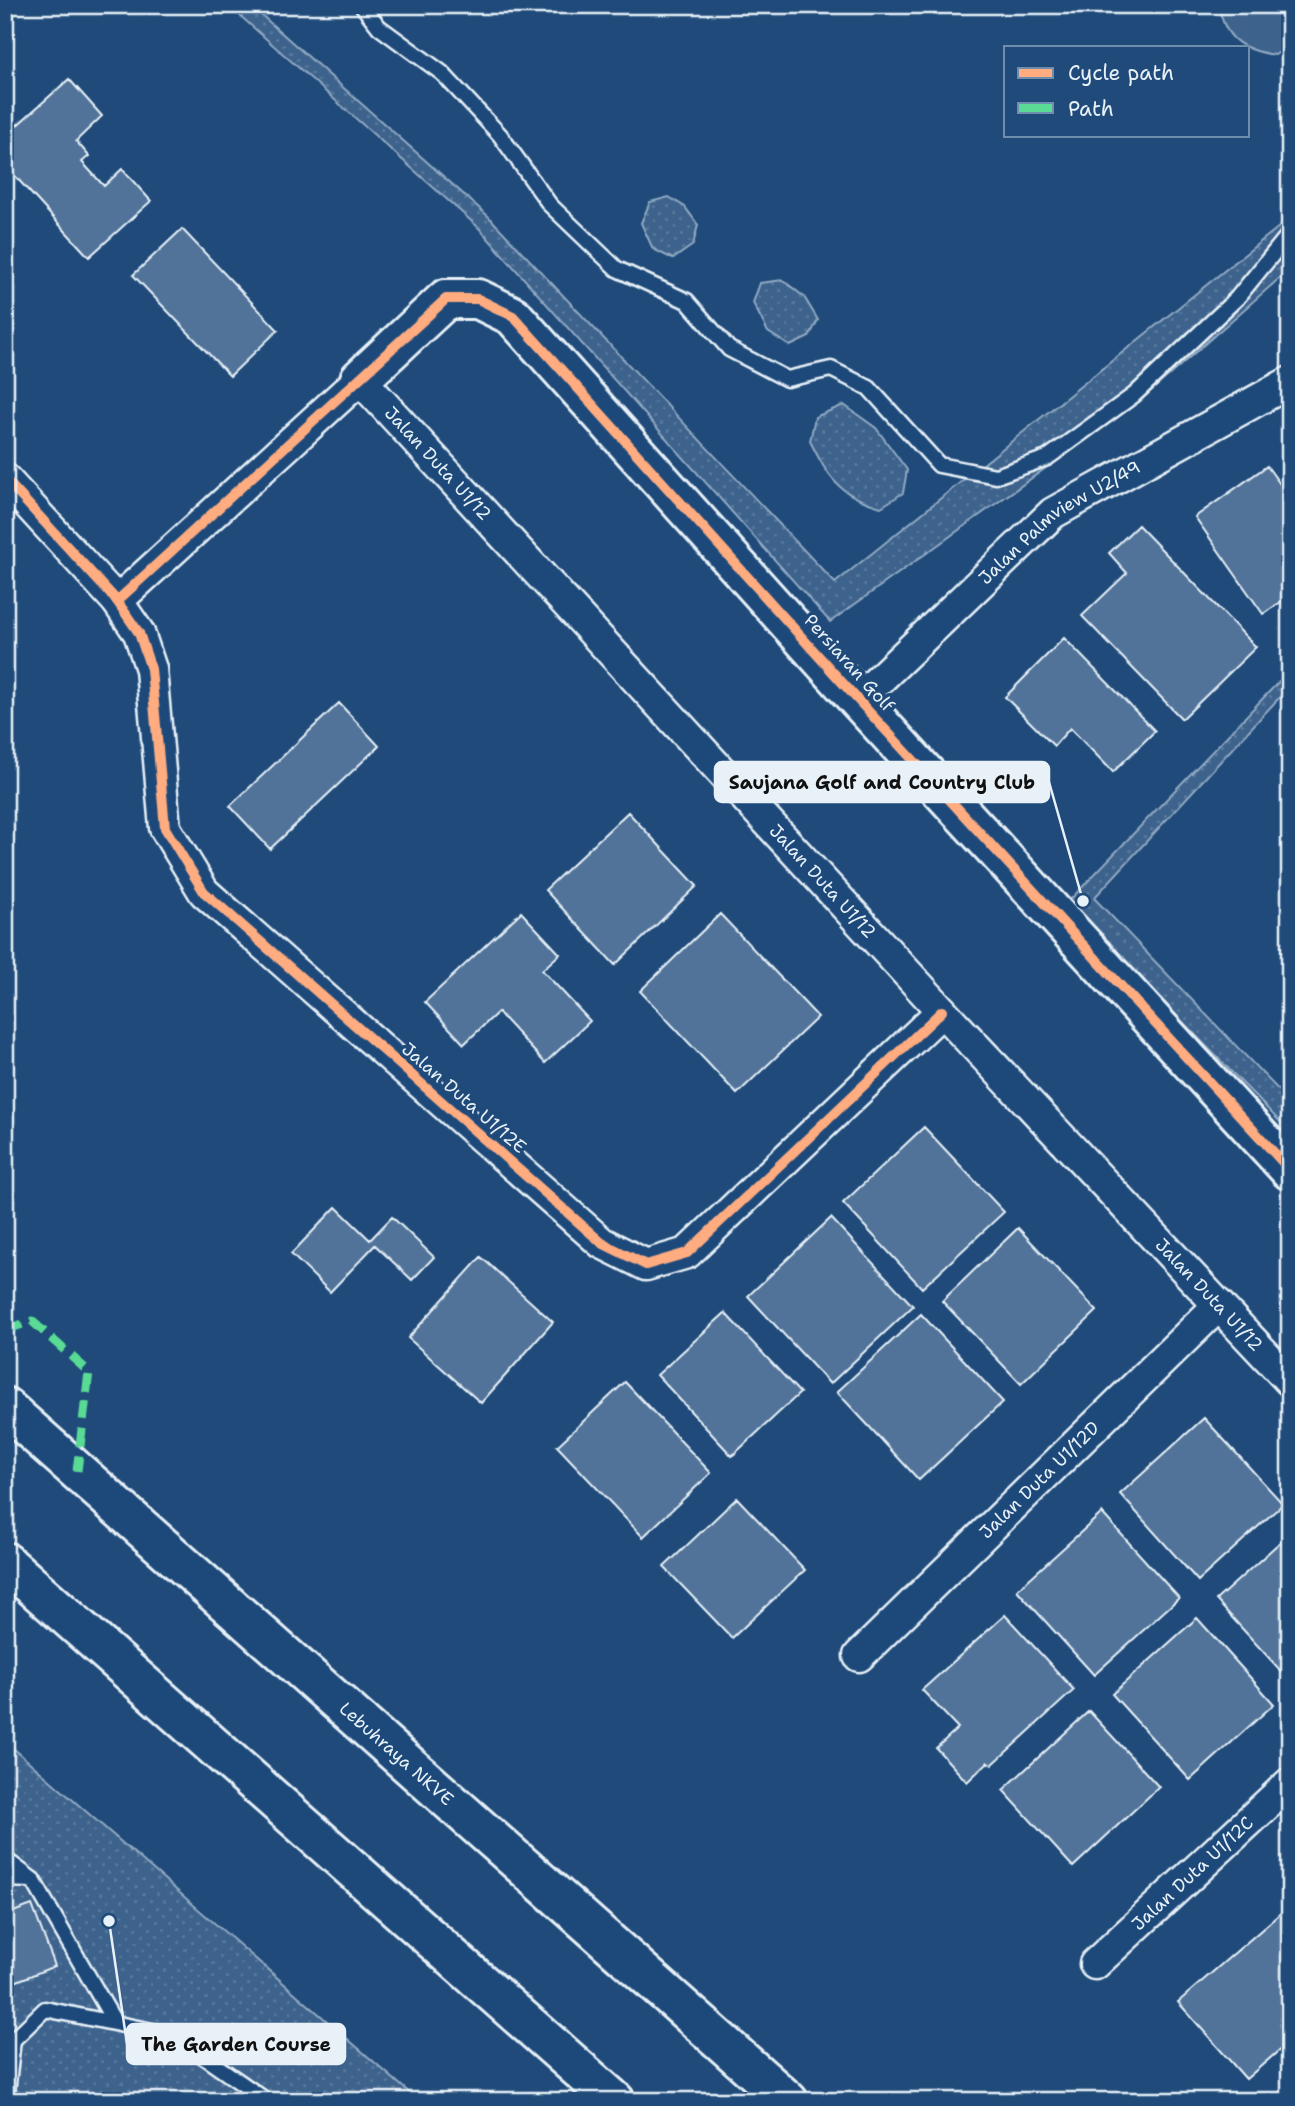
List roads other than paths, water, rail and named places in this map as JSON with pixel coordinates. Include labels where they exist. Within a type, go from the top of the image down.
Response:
[{"type":"main road","name":"Persiaran Golf","points":[[360,379],[446,299],[478,299],[513,316],[858,700],[1290,1170]]},
{"type":"main road","name":"Lebuhraya NKVE","points":[[5,1407],[788,2101]]},
{"type":"main road","points":[[5,1562],[615,2101]]},
{"type":"street","points":[[5,479],[117,601],[360,379]]},
{"type":"street","name":"Jalan Duta U1/12","points":[[360,379],[942,1011],[1290,1381]]},
{"type":"street","name":"Jalan Palmview U2/49","points":[[858,700],[1052,513],[1290,382]]},
{"type":"street","name":"Jalan Duta U1/12E","points":[[117,601],[139,633],[150,669],[165,828],[204,892],[603,1243],[646,1265],[687,1253],[942,1011]]},
{"type":"street","name":"Jalan Duta U1/12D","points":[[859,1656],[1219,1305]]},
{"type":"street","name":"Jalan Duta U1/12C","points":[[1094,1964],[1290,1783]]},
{"type":"lane","points":[[362,5],[379,27],[442,73],[500,135],[550,205],[617,269],[687,300],[729,349],[787,379],[831,369],[869,388],[939,465],[996,476],[1047,458],[1133,394],[1237,298],[1290,233]]},
{"type":"lane","points":[[5,1859],[33,1880],[115,2023]]},
{"type":"lane","points":[[5,1879],[33,1880]]},
{"type":"lane","points":[[6,2101],[13,2040],[45,2009],[172,2035],[267,2101]]},
{"type":"place","name":"Saujana Golf and Country Club","points":[[1083,901]]},
{"type":"place","name":"The Garden Course","points":[[109,1921]]}]
